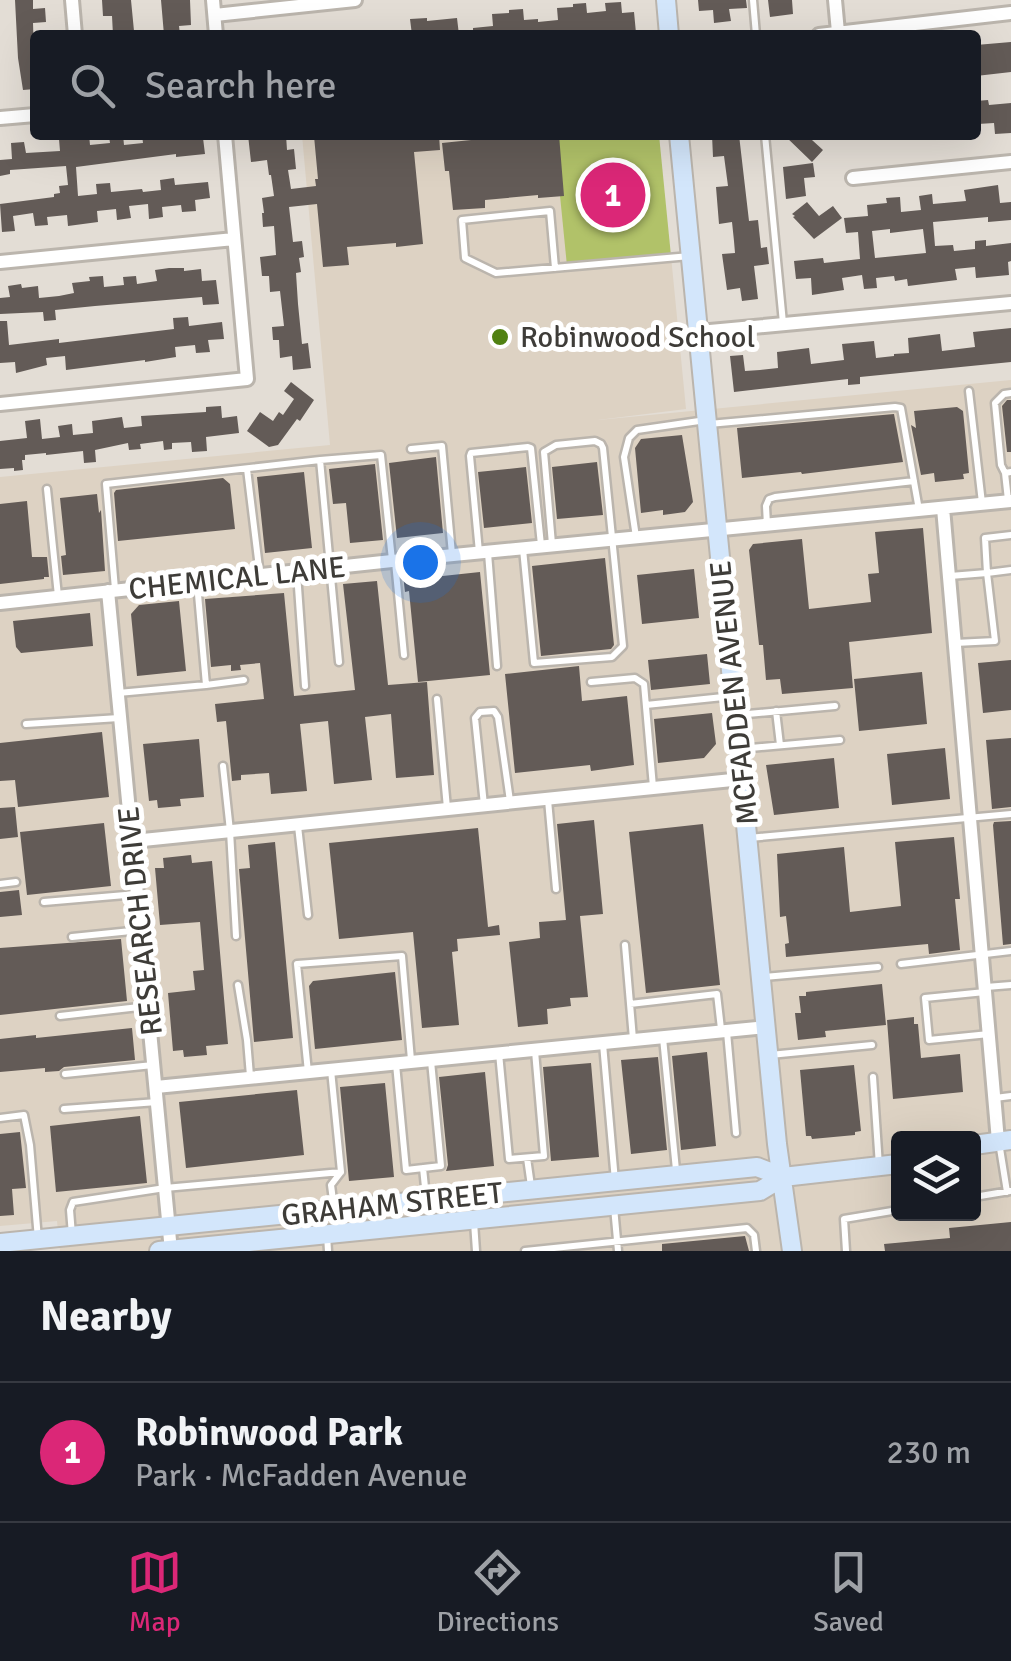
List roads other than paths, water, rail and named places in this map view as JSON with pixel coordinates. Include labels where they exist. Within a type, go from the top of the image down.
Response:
[{"type":"street","points":[[72,0],[75,30]]},
{"type":"street","points":[[214,7],[355,0]]},
{"type":"street","points":[[666,0],[669,30]]},
{"type":"street","points":[[835,0],[838,30]]},
{"type":"street","points":[[850,30],[985,7],[1011,13]]},
{"type":"street","points":[[0,118],[30,115]]},
{"type":"street","points":[[0,404],[247,379],[225,140]]},
{"type":"street","name":"MCFADDEN AVENUE","points":[[680,140],[761,978],[792,1251]]},
{"type":"street","points":[[854,178],[1011,162]]},
{"type":"street","points":[[0,262],[234,238]]},
{"type":"street","points":[[699,332],[1011,303]]},
{"type":"street","name":"CHEMICAL LANE","points":[[0,603],[1009,501]]},
{"type":"street","points":[[943,508],[995,1098],[1005,1140]]},
{"type":"street","name":"RESEARCH DRIVE","points":[[111,591],[171,1250]]},
{"type":"street","points":[[133,841],[742,779]]},
{"type":"street","points":[[156,1086],[766,1027]]},
{"type":"street","name":"GRAHAM STREET","points":[[0,1243],[757,1167],[783,1176],[889,1166]]},
{"type":"street","name":"GRAHAM STREET","points":[[159,1251],[333,1242],[473,1220],[760,1191],[783,1176]]},
{"type":"street","points":[[471,1196],[473,1220]]},
{"type":"lane","points":[[752,0],[755,30]]},
{"type":"lane","points":[[766,140],[784,324]]},
{"type":"lane","points":[[555,268],[550,211],[462,220],[465,258],[496,273],[555,268],[692,256]]},
{"type":"lane","points":[[969,391],[982,504]]},
{"type":"lane","points":[[1009,501],[995,403],[1011,393]]},
{"type":"lane","points":[[636,538],[624,457],[629,438],[637,430],[708,422],[902,408],[919,510]]},
{"type":"lane","points":[[523,548],[534,662],[612,657],[623,646],[603,448],[596,441],[556,445],[544,452],[547,546]]},
{"type":"lane","points":[[411,450],[442,446],[452,555]]},
{"type":"lane","points":[[497,666],[471,453],[531,448],[547,546]]},
{"type":"lane","points":[[111,591],[106,484],[381,455],[404,655]]},
{"type":"lane","points":[[320,460],[340,662]]},
{"type":"lane","points":[[247,469],[260,576]]},
{"type":"lane","points":[[767,525],[766,506],[768,499],[774,497],[914,481]]},
{"type":"lane","points":[[47,489],[58,596]]},
{"type":"lane","points":[[955,644],[995,641],[985,538],[1011,535]]},
{"type":"lane","points":[[949,576],[1011,570]]},
{"type":"lane","points":[[297,572],[306,686]]},
{"type":"lane","points":[[196,582],[206,685]]},
{"type":"lane","points":[[591,682],[635,678],[644,684],[654,788]]},
{"type":"lane","points":[[118,693],[244,680]]},
{"type":"lane","points":[[437,699],[447,809]]},
{"type":"lane","points":[[646,705],[735,705],[776,711],[836,706]]},
{"type":"lane","points":[[484,805],[475,718],[480,712],[494,711],[498,717],[510,803]]},
{"type":"lane","points":[[776,711],[780,745]]},
{"type":"lane","points":[[26,724],[120,718]]},
{"type":"lane","points":[[739,749],[840,740]]},
{"type":"lane","points":[[223,766],[236,936]]},
{"type":"lane","points":[[548,799],[556,889]]},
{"type":"lane","points":[[748,838],[1011,814]]},
{"type":"lane","points":[[298,824],[308,915]]},
{"type":"lane","points":[[0,884],[16,882]]},
{"type":"lane","points":[[44,902],[138,894]]},
{"type":"lane","points":[[72,937],[141,930]]},
{"type":"lane","points":[[625,946],[634,1040]]},
{"type":"lane","points":[[901,964],[1011,952]]},
{"type":"lane","points":[[308,1072],[298,964],[348,959],[402,956],[411,1062]]},
{"type":"lane","points":[[761,978],[878,967]]},
{"type":"lane","points":[[238,985],[250,1077]]},
{"type":"lane","points":[[990,1034],[930,1040],[925,998],[1011,985]]},
{"type":"lane","points":[[630,1004],[718,994],[736,1133]]},
{"type":"lane","points":[[60,1016],[148,1006]]},
{"type":"lane","points":[[663,1037],[676,1175]]},
{"type":"lane","points":[[603,1043],[615,1181]]},
{"type":"lane","points":[[769,1055],[872,1046]]},
{"type":"lane","points":[[499,1053],[509,1159],[528,1158],[544,1156],[535,1050]]},
{"type":"lane","points":[[396,1063],[406,1170],[441,1166],[431,1060]]},
{"type":"lane","points":[[65,1074],[154,1064]]},
{"type":"lane","points":[[331,1070],[341,1172],[332,1184],[334,1210]]},
{"type":"lane","points":[[873,1077],[889,1166]]},
{"type":"lane","points":[[995,1098],[1011,1096]]},
{"type":"lane","points":[[64,1110],[158,1102]]},
{"type":"lane","points":[[0,1118],[24,1116],[38,1240]]},
{"type":"lane","points":[[981,1196],[1009,1191],[1005,1140]]},
{"type":"lane","points":[[528,1158],[531,1190]]},
{"type":"lane","points":[[423,1168],[426,1200]]},
{"type":"lane","points":[[72,1236],[73,1202],[165,1188],[341,1172]]},
{"type":"lane","points":[[614,1206],[618,1247]]},
{"type":"lane","points":[[846,1251],[844,1219],[891,1211]]},
{"type":"lane","points":[[473,1220],[476,1251]]},
{"type":"lane","points":[[525,1251],[618,1247],[747,1228],[754,1235],[756,1251]]},
{"type":"place","name":"Robinwood Park","points":[[613,195]]},
{"type":"place","name":"Robinwood School","points":[[500,337]]}]
